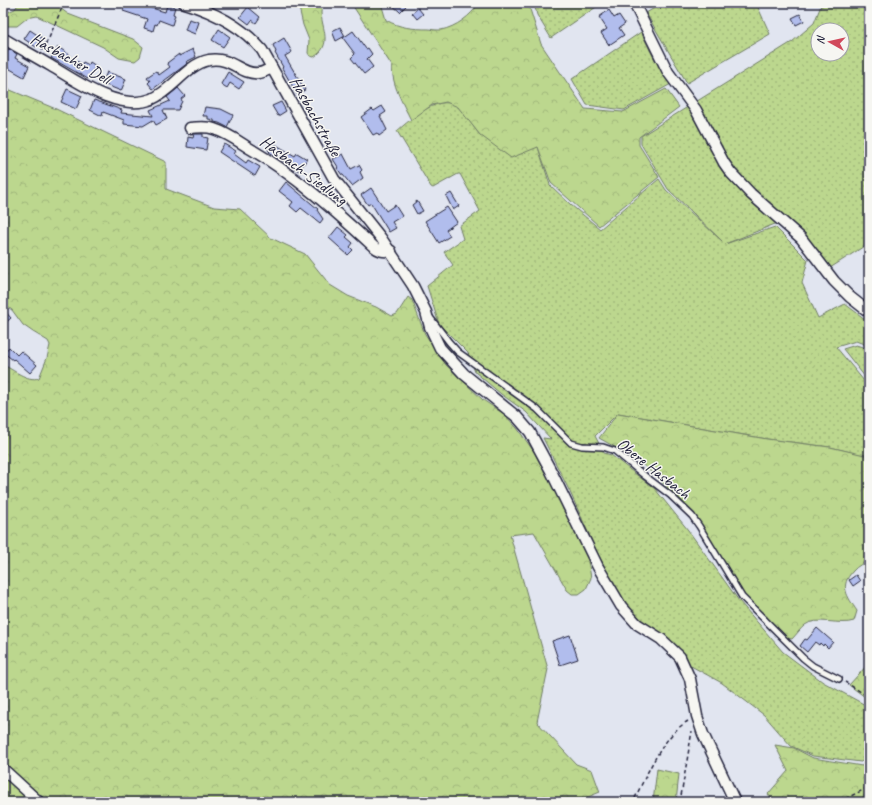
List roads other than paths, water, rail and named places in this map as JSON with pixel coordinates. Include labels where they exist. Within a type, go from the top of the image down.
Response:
[{"type":"street","name":"Hasbachstraße","points":[[184,3],[216,14],[246,34],[262,50],[334,179],[391,251],[413,286],[426,312],[430,327],[440,348],[450,361],[517,417],[530,432],[551,470],[598,566],[621,606],[637,624],[660,639],[680,657],[690,679],[697,716],[711,751],[735,802]]},
{"type":"street","points":[[636,6],[668,72],[696,110],[724,163],[731,173],[750,194],[801,238],[834,281],[850,297],[869,312]]},
{"type":"street","name":"Hasbacher Dell","points":[[6,40],[92,90],[110,97],[131,102],[142,102],[157,96],[194,67],[202,62],[210,60],[224,60],[252,73],[262,72],[272,68]]},
{"type":"street","name":"Hasbach-Siedlung","points":[[190,128],[213,128],[253,150],[307,188],[378,250],[384,252],[391,251]]},
{"type":"street","points":[[3,769],[39,802]]},
{"type":"lane","name":"Obere Hasbach","points":[[426,312],[458,352],[537,409],[568,440],[576,445],[604,447],[615,451],[670,495],[692,516],[742,597],[803,658],[813,666],[839,679]]}]
